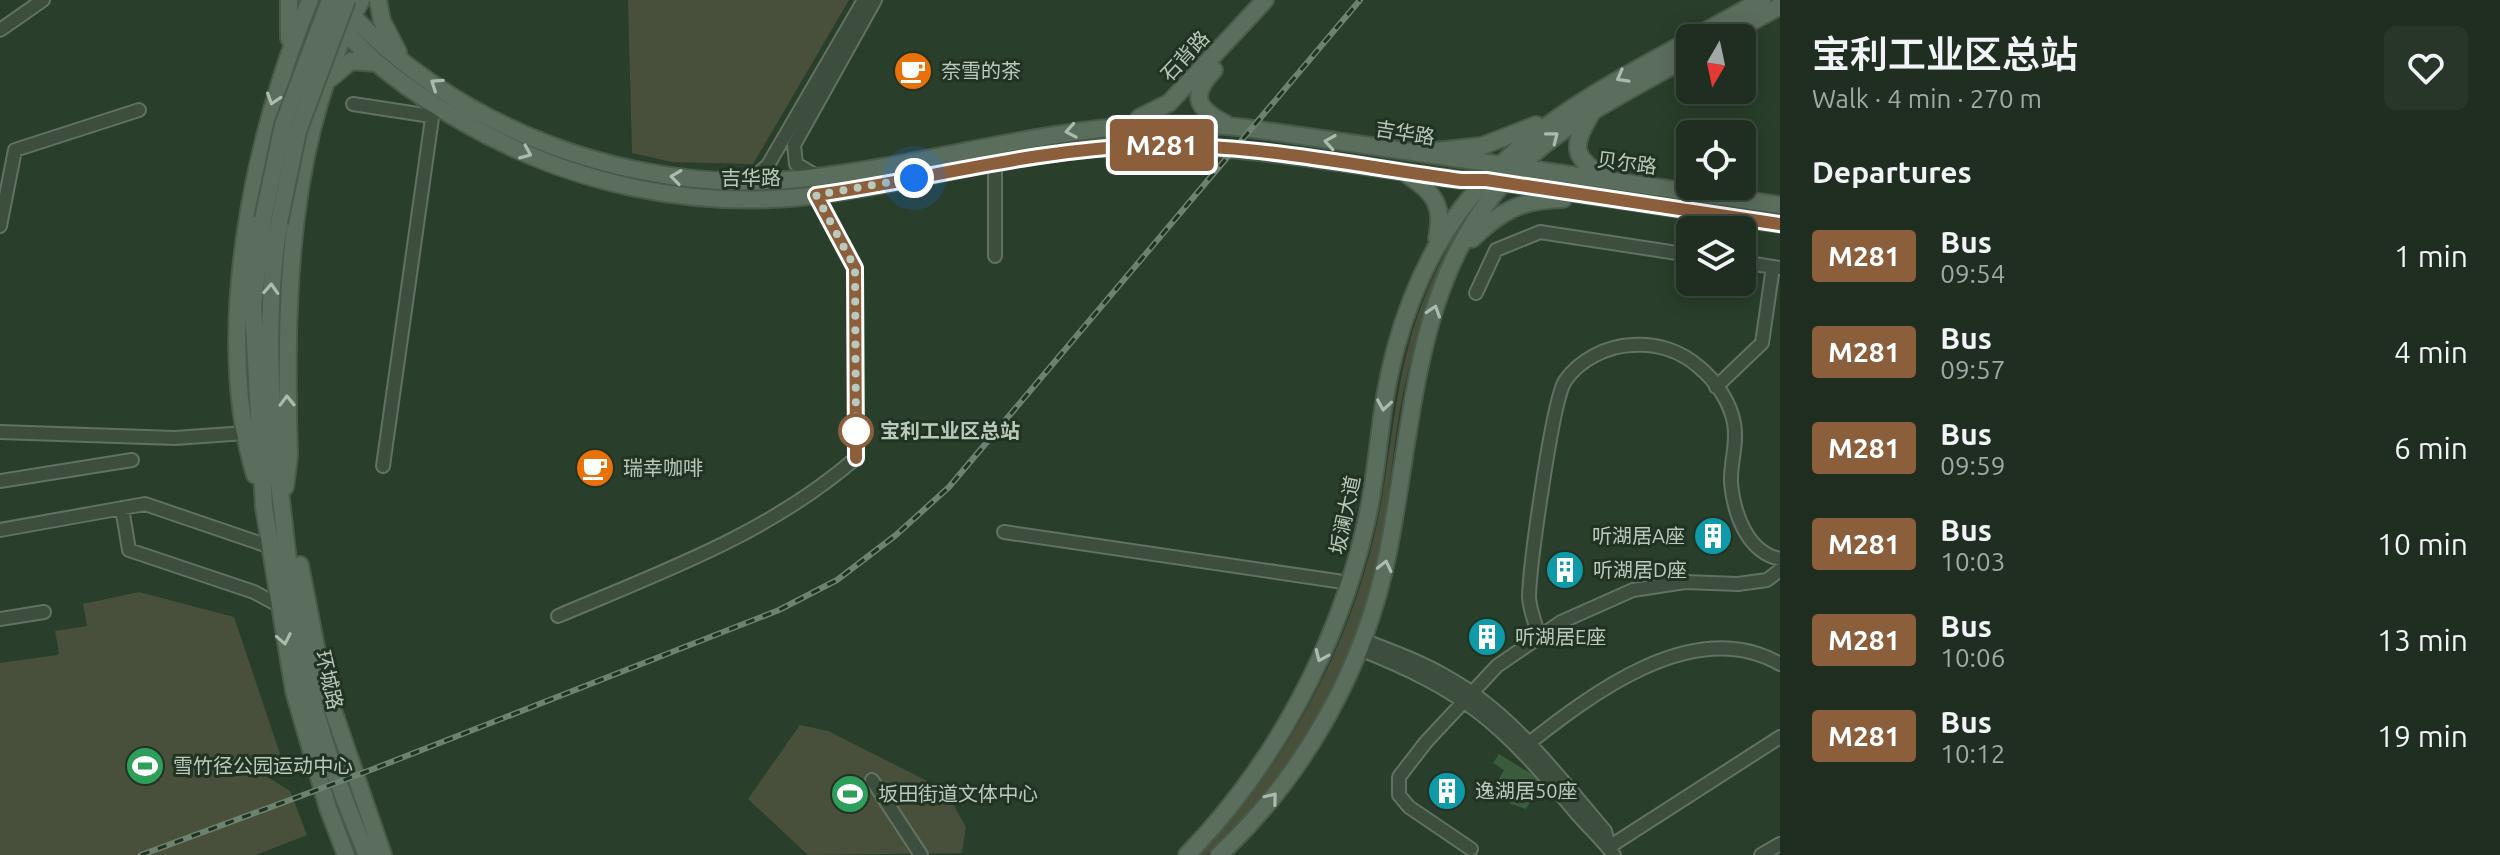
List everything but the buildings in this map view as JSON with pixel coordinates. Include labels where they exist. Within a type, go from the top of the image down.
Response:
[{"type":"main road","points":[[287,54],[289,0]]},
{"type":"main road","points":[[264,507],[245,433],[240,356],[241,275],[258,156],[287,54],[310,0]]},
{"type":"main road","name":"吉华路","points":[[322,0],[345,33],[432,110],[520,151],[614,183],[712,198],[816,195],[1080,150],[1174,145],[1268,151],[1404,173],[1486,180]]},
{"type":"main road","points":[[264,507],[253,318],[271,221],[283,125],[330,0]]},
{"type":"main road","name":"吉华路","points":[[338,0],[403,60],[484,113],[572,153],[665,176],[749,182],[818,177],[1123,124],[1231,127],[1407,154],[1501,175],[1516,169]]},
{"type":"main road","points":[[282,506],[275,459],[269,356],[271,221],[298,131],[349,8],[361,0]]},
{"type":"main road","points":[[378,0],[382,21],[403,60]]},
{"type":"main road","name":"石背路","points":[[1123,124],[1163,108],[1265,0]]},
{"type":"main road","name":"石背路","points":[[1231,127],[1205,111],[1199,94],[1201,86],[1279,0]]},
{"type":"main road","points":[[1719,24],[1762,0]]},
{"type":"main road","points":[[1747,24],[1780,6]]},
{"type":"main road","points":[[349,8],[345,33],[324,90],[290,247],[289,456],[305,605],[322,678],[383,855]]},
{"type":"main road","points":[[1407,154],[1482,146],[1552,119],[1676,48]]},
{"type":"main road","points":[[324,90],[346,62],[362,59],[382,66]]},
{"type":"main road","points":[[1516,169],[1553,137],[1594,110],[1676,64]]},
{"type":"main road","points":[[1594,110],[1579,133],[1578,152],[1588,167],[1612,190]]},
{"type":"main road","points":[[1219,855],[1262,811],[1294,769],[1335,701],[1361,644],[1388,551],[1409,413],[1421,356],[1441,290],[1501,175],[1552,119]]},
{"type":"main road","name":"贝尔路","points":[[1516,169],[1776,224]]},
{"type":"main road","points":[[1404,173],[1430,191],[1437,201],[1441,219],[1434,252]]},
{"type":"main road","name":"贝尔路","points":[[1501,175],[1612,190],[1780,205]]},
{"type":"main road","name":"坂澜大道","points":[[1187,855],[1229,807],[1279,736],[1319,660],[1350,583],[1372,496],[1394,354],[1411,302],[1434,252],[1458,214],[1486,180],[1501,175]]},
{"type":"main road","points":[[1457,255],[1499,214],[1520,203],[1612,190]]},
{"type":"main road","points":[[282,506],[289,456]]},
{"type":"main road","name":"环城路","points":[[282,506],[297,628],[313,702],[329,763],[367,855]]},
{"type":"main road","name":"环城路","points":[[264,507],[278,605],[308,744],[346,855]]},
{"type":"street","points":[[0,30],[43,0]]},
{"type":"street","points":[[749,182],[768,165],[864,0]]},
{"type":"street","points":[[818,177],[796,164],[794,145],[875,0]]},
{"type":"street","points":[[353,104],[432,110],[383,466]]},
{"type":"street","points":[[0,226],[15,150],[139,110]]},
{"type":"street","points":[[995,163],[995,256]]},
{"type":"street","points":[[558,616],[755,529],[796,506],[856,458],[855,268],[816,195]]},
{"type":"street","points":[[1476,293],[1496,250],[1540,232],[1676,253]]},
{"type":"street","points":[[1716,387],[1762,343],[1777,268],[1756,264]]},
{"type":"street","points":[[1539,637],[1529,598],[1556,404],[1566,380],[1600,353],[1618,347],[1646,345],[1674,351],[1690,360],[1716,387],[1734,423],[1737,445],[1731,482],[1744,528],[1760,551],[1780,559]]},
{"type":"street","points":[[0,432],[175,438],[245,433]]},
{"type":"street","points":[[0,481],[132,460]]},
{"type":"street","points":[[0,530],[145,504],[271,547]]},
{"type":"street","points":[[122,508],[129,550],[254,592],[278,605]]},
{"type":"street","points":[[1004,532],[1350,583]]},
{"type":"street","points":[[1471,849],[1409,807],[1399,795],[1399,777],[1497,666],[1583,609],[1633,590],[1685,582],[1738,584],[1767,580],[1780,570]]},
{"type":"street","points":[[0,619],[44,612]]},
{"type":"street","points":[[1361,644],[1468,696],[1526,746],[1605,831],[1612,851],[1780,737]]},
{"type":"street","points":[[1526,746],[1606,691],[1687,652],[1730,647],[1751,651],[1780,664]]},
{"type":"street","points":[[872,780],[921,855]]},
{"type":"street","points":[[1761,855],[1780,844]]},
{"type":"shaded area","points":[[628,0],[849,0],[753,164],[672,162],[632,153]]},
{"type":"shaded area","points":[[1454,237],[1429,298],[1406,380],[1380,548],[1370,592],[1355,634],[1338,675],[1294,753],[1238,823],[1206,855],[1200,855],[1264,777],[1317,690],[1339,644],[1371,548],[1412,334],[1422,303]]},
{"type":"shaded area","points":[[139,592],[234,617],[281,757],[269,778],[290,791],[307,835],[256,855],[0,855],[0,663],[57,655],[55,631],[87,626],[83,604]]},
{"type":"shaded area","name":"坂田街道文体中心","points":[[800,725],[828,731],[945,790],[966,827],[962,853],[808,855],[748,799]]},
{"type":"shaded area","points":[[1499,754],[1543,781],[1526,809],[1511,804],[1495,786],[1504,770],[1493,763]]},
{"type":"railway","points":[[141,855],[368,771],[779,610],[837,580],[896,535],[949,487],[1360,0]]},
{"type":"bus line","name":"M281","points":[[856,458],[855,268],[816,195],[1049,153],[1143,146],[1206,146],[1268,151],[1461,180],[1486,180],[1780,224]]},
{"type":"place","name":"奈雪的茶","points":[[913,71]]},
{"type":"place","name":"宝利工业区总站","points":[[856,431]]},
{"type":"place","name":"瑞幸咖啡","points":[[595,468]]},
{"type":"place","name":"听湖居A座","points":[[1713,536]]},
{"type":"place","name":"听湖居D座","points":[[1565,570]]},
{"type":"place","name":"听湖居E座","points":[[1487,637]]},
{"type":"place","name":"雪竹径公园运动中心","points":[[145,766]]},
{"type":"place","name":"逸湖居50座","points":[[1447,791]]},
{"type":"place","name":"坂田街道文体中心","points":[[850,794]]},
{"type":"route","points":[[856,431],[855,268],[816,195],[914,178]]}]
